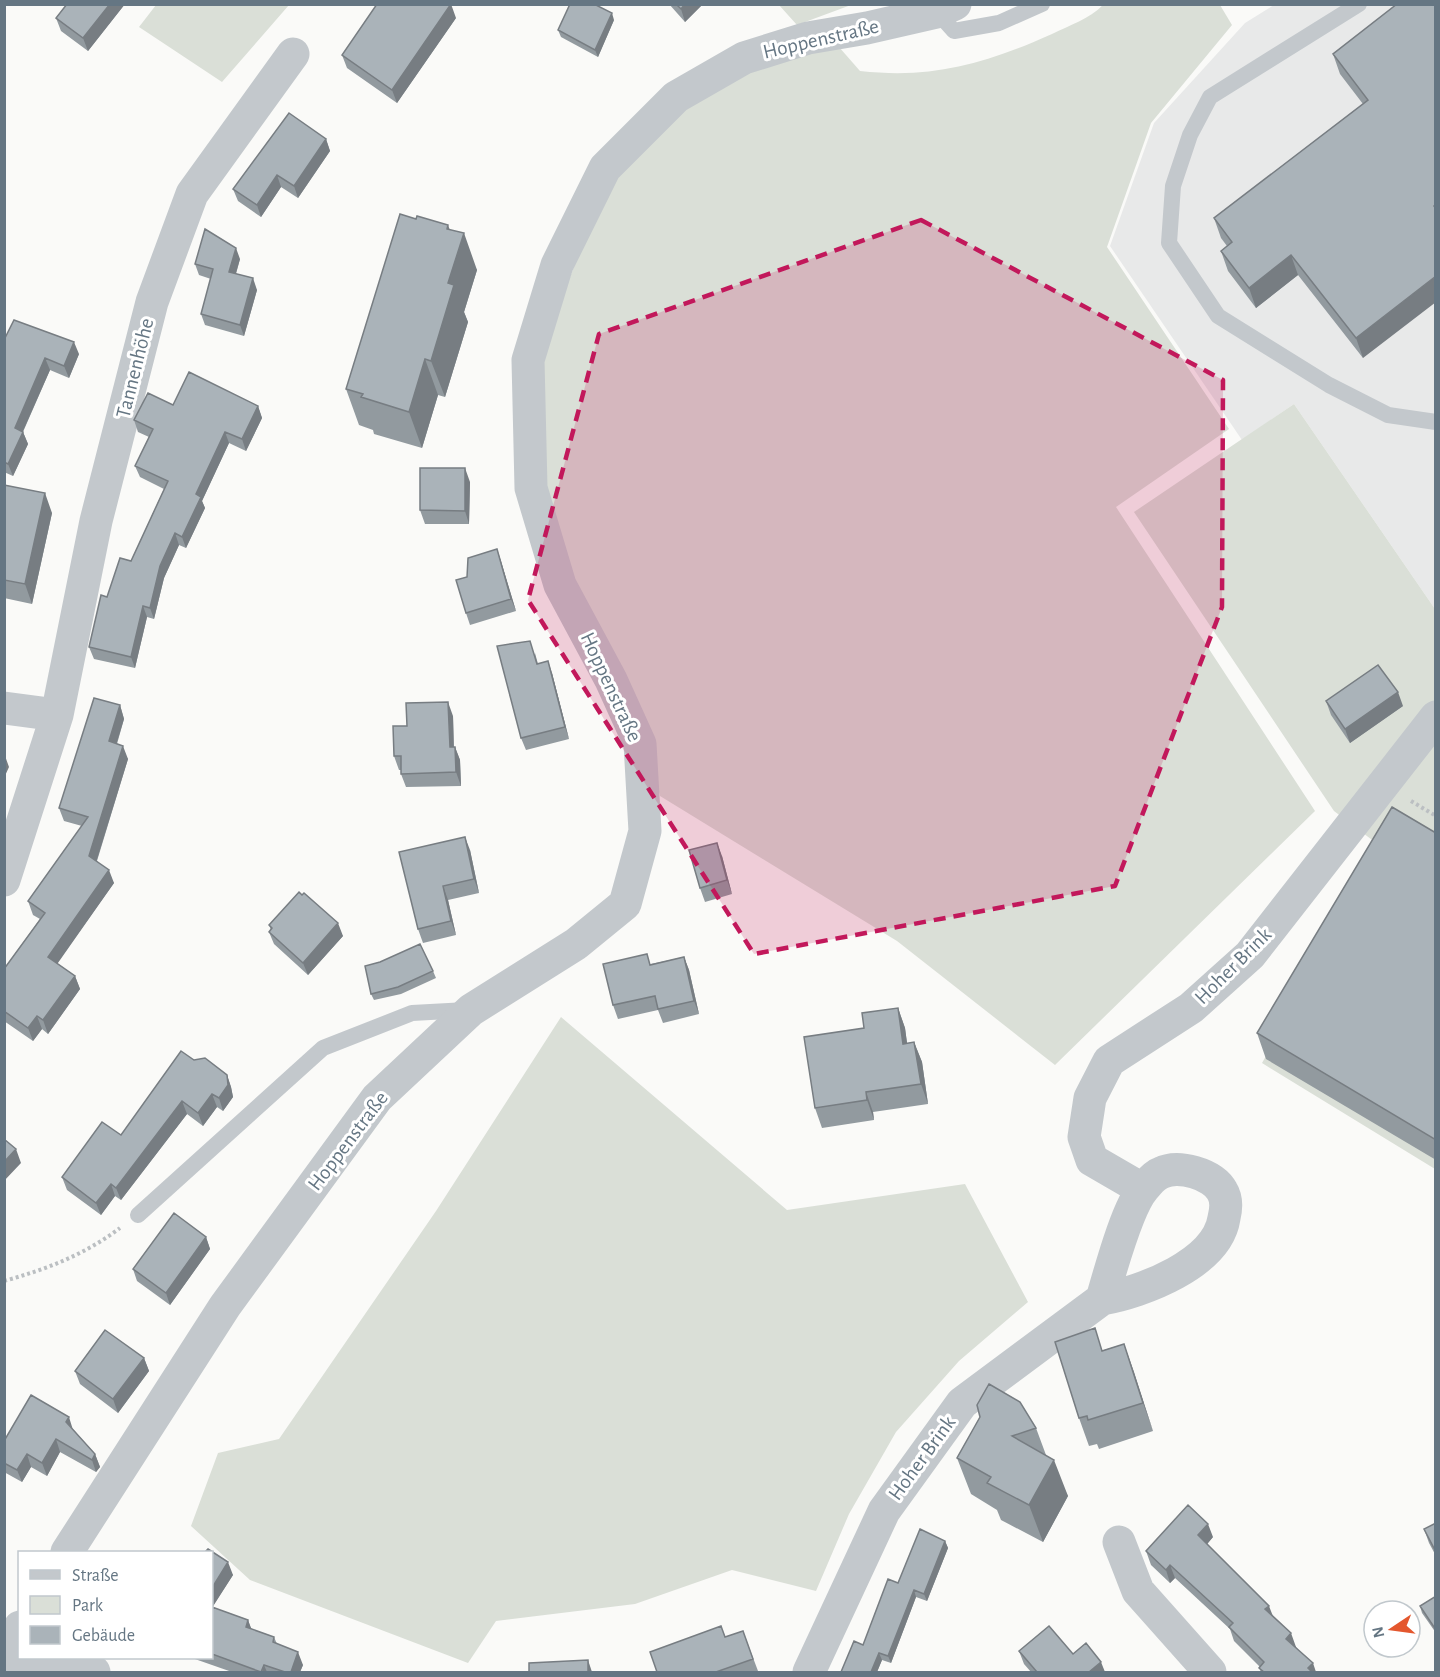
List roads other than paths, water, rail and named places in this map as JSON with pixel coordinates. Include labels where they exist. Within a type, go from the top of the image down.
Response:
[{"type":"street","name":"Hoppenstraße","points":[[69,1551],[225,1306],[377,1098],[471,1010],[576,944],[625,904],[645,831],[640,744],[611,680],[560,585],[531,488],[528,360],[557,265],[605,168],[676,97],[744,58],[808,38],[946,8]]},
{"type":"street","name":"Tannenhöhe","points":[[4,880],[57,715],[96,521],[153,302],[192,194],[293,54]]},
{"type":"street","points":[[4,708],[57,715]]},
{"type":"street","name":"Hoher Brink","points":[[1142,1189],[1092,1160],[1084,1137],[1090,1098],[1109,1061],[1191,1008],[1250,955],[1436,717]]},
{"type":"street","name":"Hoher Brink","points":[[809,1672],[884,1511],[962,1403],[1102,1299],[1128,1294],[1173,1274],[1207,1252],[1222,1229],[1226,1207],[1222,1191],[1208,1178],[1185,1170],[1161,1172],[1142,1189],[1126,1224],[1102,1299]]},
{"type":"street","points":[[1119,1542],[1138,1591],[1210,1672]]},
{"type":"street","points":[[4,1650],[18,1630]]},
{"type":"street","points":[[4,1656],[56,1668],[94,1672]]},
{"type":"lane","points":[[946,8],[954,31],[999,23],[1042,4]]},
{"type":"lane","points":[[1359,4],[1210,97],[1190,135],[1173,186],[1169,243],[1218,316],[1329,385],[1388,416],[1436,422]]},
{"type":"lane","points":[[138,1215],[323,1048],[411,1012],[471,1010]]}]
